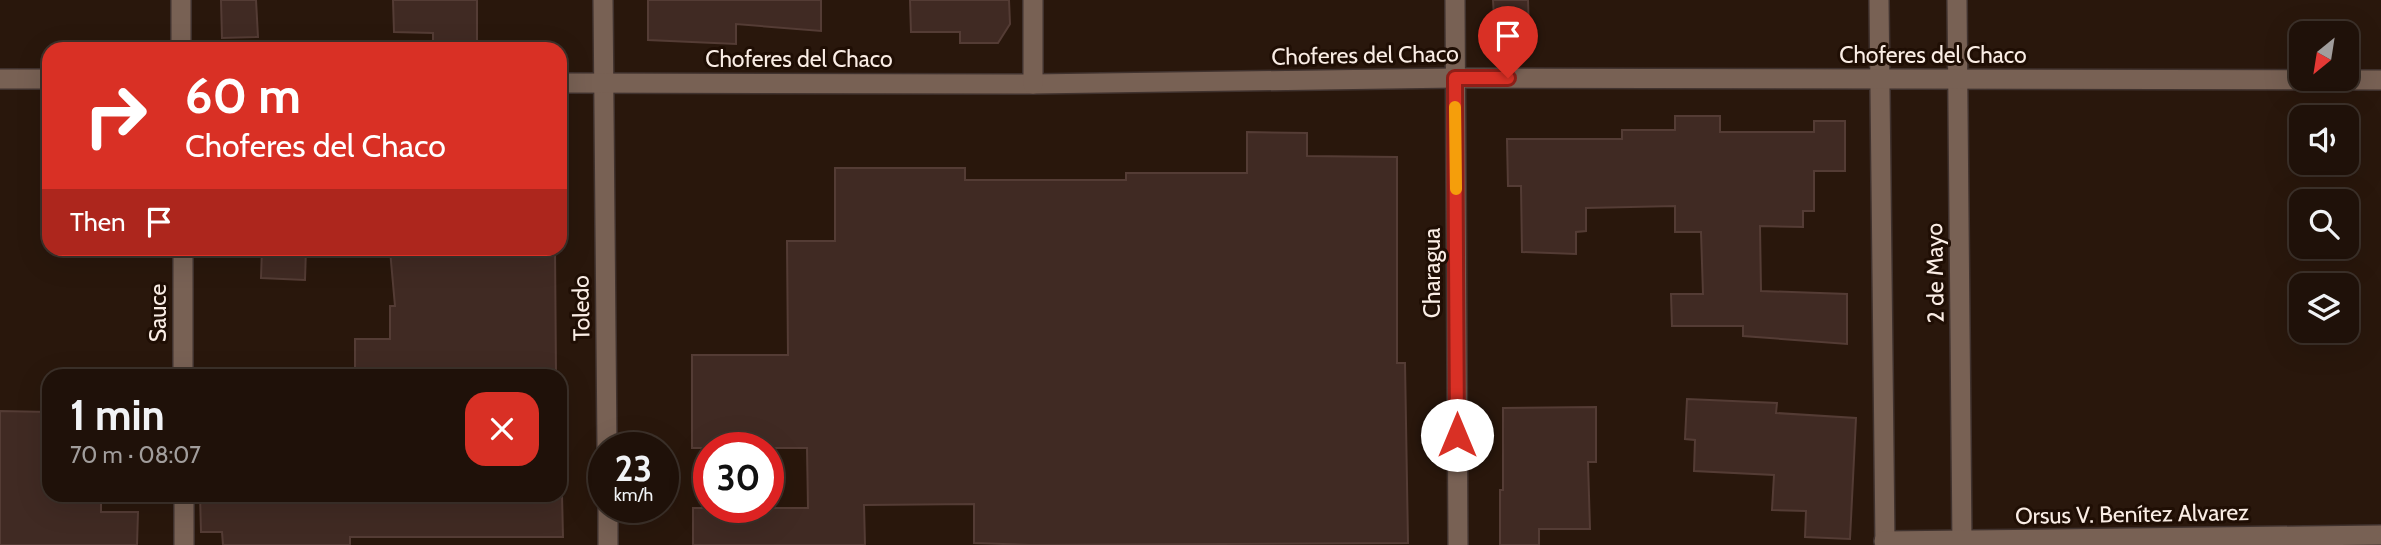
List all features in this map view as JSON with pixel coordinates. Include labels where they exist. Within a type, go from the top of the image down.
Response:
[{"type":"street","points":[[181,0],[181,42]]},
{"type":"street","name":"Toledo","points":[[603,0],[607,432]]},
{"type":"street","points":[[1033,0],[1033,84]]},
{"type":"street","name":"Charagua","points":[[1455,0],[1458,545]]},
{"type":"street","points":[[1879,0],[1884,543]]},
{"type":"street","name":"2 de Mayo","points":[[1957,0],[1962,542]]},
{"type":"street","name":"Choferes del Chaco","points":[[567,83],[1033,84],[1455,78],[2381,80]]},
{"type":"street","points":[[0,79],[42,79]]},
{"type":"street","name":"Sauce","points":[[183,256],[183,369]]},
{"type":"street","points":[[184,502],[184,545]]},
{"type":"street","points":[[608,523],[608,545]]},
{"type":"street","name":"Orsus V. Benítez Alvarez","points":[[1884,543],[2381,535]]},
{"type":"building","points":[[221,0],[256,0],[258,37],[222,38]]},
{"type":"building","points":[[393,0],[477,0],[477,42],[433,42],[433,33],[394,32]]},
{"type":"building","points":[[648,0],[821,0],[821,31],[736,24],[736,44],[648,40]]},
{"type":"building","points":[[910,0],[1009,0],[1010,24],[998,43],[960,43],[960,32],[911,32]]},
{"type":"building","points":[[1493,0],[1528,0],[1529,33],[1495,34]]},
{"type":"building","points":[[1675,116],[1720,116],[1720,132],[1814,132],[1814,121],[1845,121],[1845,171],[1814,171],[1814,211],[1803,211],[1803,227],[1760,226],[1761,291],[1847,294],[1847,344],[1743,336],[1743,326],[1672,326],[1671,294],[1703,294],[1701,232],[1675,232],[1675,206],[1586,208],[1586,231],[1576,232],[1576,254],[1522,252],[1521,186],[1508,186],[1507,139],[1622,139],[1622,130],[1675,130]]},
{"type":"building","points":[[1247,132],[1307,133],[1307,156],[1397,157],[1397,363],[1405,363],[1408,543],[974,543],[974,504],[864,505],[865,545],[693,545],[693,523],[784,523],[784,508],[808,508],[807,448],[784,448],[784,432],[693,432],[692,448],[692,355],[788,355],[787,241],[835,241],[835,168],[965,168],[965,180],[1126,180],[1126,173],[1247,173]]},
{"type":"building","points":[[262,256],[306,256],[305,280],[261,278]]},
{"type":"building","points":[[391,256],[555,256],[556,369],[355,369],[355,339],[390,339],[390,306],[395,306]]},
{"type":"building","points":[[1687,399],[1777,403],[1776,413],[1856,418],[1850,539],[1805,537],[1806,511],[1772,510],[1774,475],[1694,471],[1695,440],[1685,439]]},
{"type":"building","points":[[1596,407],[1596,462],[1588,462],[1590,529],[1539,529],[1539,545],[1500,545],[1503,408]]},
{"type":"building","points":[[0,411],[42,412],[42,502],[101,502],[101,512],[138,512],[137,545],[0,545]]},
{"type":"building","points":[[200,502],[562,502],[563,537],[350,537],[350,545],[223,545],[222,532],[201,532]]},
{"type":"slow traffic","points":[[1455,107],[1456,189]]},
{"type":"route","points":[[1457,435],[1455,78],[1508,78]]}]
